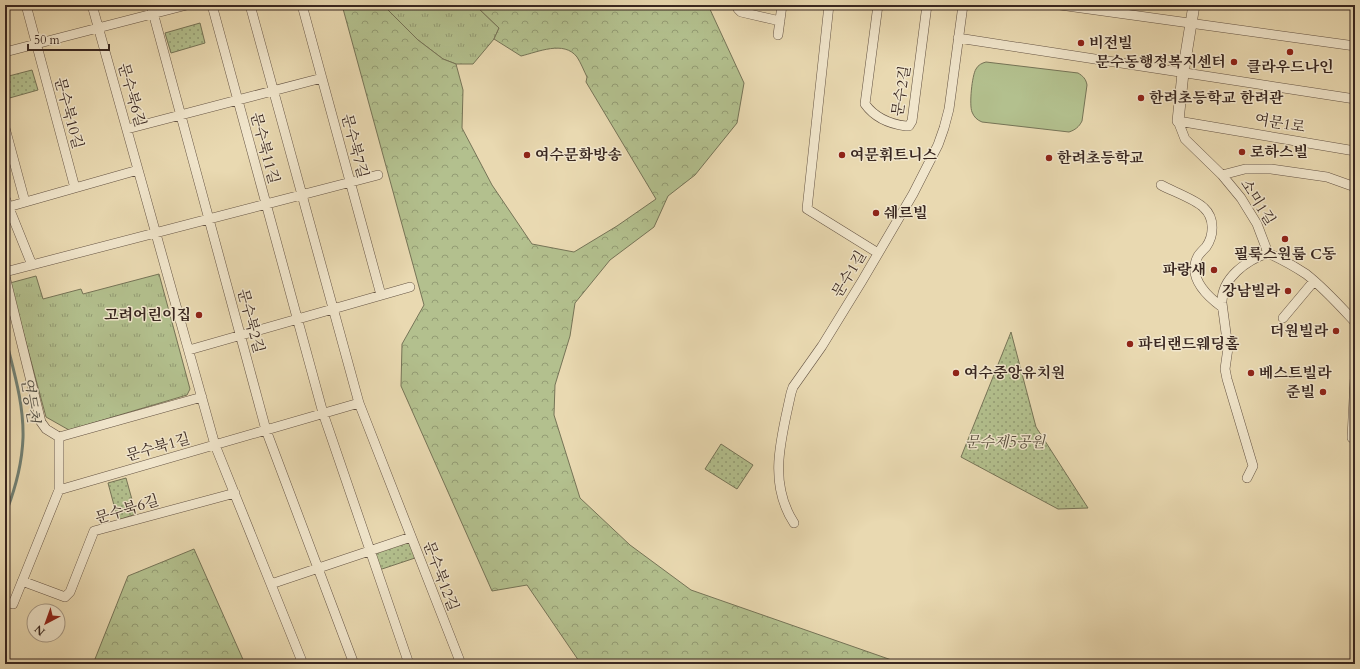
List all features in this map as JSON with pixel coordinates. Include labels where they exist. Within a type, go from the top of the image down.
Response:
[{"type":"street","name":"문수북10길","points":[[26,5],[75,188]]},
{"type":"street","name":"문수북6길","points":[[92,5],[216,445],[303,664]]},
{"type":"street","points":[[5,52],[98,28],[152,9],[187,5]]},
{"type":"street","name":"문수북11길","points":[[212,5],[265,204]]},
{"type":"street","name":"문수북11길","points":[[250,5],[302,194]]},
{"type":"street","name":"문수북7길","points":[[302,5],[382,295]]},
{"type":"street","points":[[737,5],[741,12],[780,21]]},
{"type":"street","points":[[778,34],[782,5]]},
{"type":"street","points":[[829,5],[807,209],[878,253]]},
{"type":"street","name":"문수2길","points":[[878,5],[865,104],[885,121],[907,126],[912,122],[927,5]]},
{"type":"street","name":"문수1길","points":[[794,522],[787,512],[782,500],[778,461],[791,393],[801,375],[822,346],[930,163],[942,134],[948,109],[963,5]]},
{"type":"street","points":[[1060,5],[1355,46]]},
{"type":"street","points":[[1178,121],[1194,5]]},
{"type":"street","points":[[152,9],[209,219]]},
{"type":"street","points":[[958,38],[1355,99]]},
{"type":"street","name":"문수북11길","points":[[127,129],[322,78]]},
{"type":"street","name":"여문1로","points":[[1178,121],[1355,151]]},
{"type":"street","name":"소미1길","points":[[1178,121],[1185,139],[1222,175],[1241,198],[1254,218],[1268,253]]},
{"type":"street","points":[[5,128],[25,202]]},
{"type":"street","points":[[1222,175],[1245,169],[1271,169],[1327,177],[1355,187]]},
{"type":"street","points":[[32,265],[7,202],[25,202],[138,170]]},
{"type":"street","points":[[5,272],[378,175]]},
{"type":"street","points":[[1161,186],[1201,204],[1209,213],[1212,225],[1211,238],[1197,258],[1195,273],[1206,294],[1222,306]]},
{"type":"street","points":[[302,194],[359,403],[411,537]]},
{"type":"street","points":[[265,204],[323,413],[409,664]]},
{"type":"street","name":"문수북2길","points":[[209,219],[266,430]]},
{"type":"street","points":[[1247,478],[1254,466],[1225,369],[1228,348],[1222,306],[1222,293],[1231,278],[1245,265],[1257,257],[1268,253],[1288,263],[1314,281],[1332,297],[1355,322]]},
{"type":"street","points":[[5,276],[41,422],[46,429],[59,437],[202,397]]},
{"type":"street","points":[[1283,318],[1314,281]]},
{"type":"street","points":[[189,350],[410,287]]},
{"type":"street","points":[[1352,438],[1355,378]]},
{"type":"street","name":"문수북1길","points":[[59,490],[359,403]]},
{"type":"street","points":[[266,430],[354,664]]},
{"type":"street","points":[[5,602],[13,604],[59,490],[59,437]]},
{"type":"street","name":"문수북6길","points":[[22,581],[65,597],[70,592],[94,531],[235,493]]},
{"type":"street","name":"문수북12길","points":[[271,584],[411,537],[461,664]]},
{"type":"green space","points":[[342,5],[383,5],[418,40],[443,59],[456,64],[463,90],[462,128],[492,185],[532,244],[574,252],[617,226],[656,199],[586,82],[587,77],[577,57],[572,52],[558,48],[543,50],[521,56],[494,39],[499,28],[475,5],[708,5],[744,83],[737,123],[695,175],[668,196],[654,227],[610,260],[575,303],[570,336],[555,385],[554,415],[580,498],[630,545],[691,590],[903,664],[581,664],[527,585],[492,591],[401,386],[402,344],[424,305]]},
{"type":"green space","points":[[383,5],[475,5],[499,28],[494,39],[473,64],[456,64],[443,59],[418,40]]},
{"type":"green space","points":[[200,23],[205,43],[171,53],[165,33]]},
{"type":"green space","points":[[986,62],[1080,74],[1085,79],[1087,85],[1081,123],[1077,128],[1069,132],[982,122],[976,118],[972,112],[971,97],[972,83],[975,72],[980,64]]},
{"type":"green space","points":[[32,70],[38,90],[6,99],[5,77]]},
{"type":"green space","points":[[159,274],[190,389],[187,395],[69,430],[46,417],[10,283],[36,276],[43,299],[81,289],[83,294]]},
{"type":"green space","name":"문수제5공원","points":[[1011,332],[1036,427],[1088,508],[1058,509],[961,457]]},
{"type":"green space","points":[[721,444],[753,465],[737,489],[705,469]]},
{"type":"green space","points":[[126,478],[136,514],[118,520],[108,483]]},
{"type":"green space","points":[[406,542],[411,545],[415,558],[379,570],[374,556],[377,552]]},
{"type":"green space","points":[[194,549],[245,664],[93,664],[128,576]]},
{"type":"waterway","name":"연등천","points":[[5,336],[20,399],[23,425],[21,458],[12,496],[5,515]]},
{"type":"place","name":"비전빌","points":[[1081,43]]},
{"type":"place","name":"클라우드나인","points":[[1290,52]]},
{"type":"place","name":"문수동행정복지센터","points":[[1234,62]]},
{"type":"place","name":"한려초등학교 한려관","points":[[1141,98]]},
{"type":"place","name":"로하스빌","points":[[1242,152]]},
{"type":"place","name":"여수문화방송","points":[[527,155]]},
{"type":"place","name":"여문휘트니스","points":[[842,155]]},
{"type":"place","name":"한려초등학교","points":[[1049,158]]},
{"type":"place","name":"쉐르빌","points":[[876,213]]},
{"type":"place","name":"필룩스원룸 C동","points":[[1285,239]]},
{"type":"place","name":"파랑새","points":[[1214,270]]},
{"type":"place","name":"강남빌라","points":[[1288,291]]},
{"type":"place","name":"고려어린이집","points":[[199,315]]},
{"type":"place","name":"더원빌라","points":[[1336,331]]},
{"type":"place","name":"파티랜드웨딩홀","points":[[1130,344]]},
{"type":"place","name":"여수중앙유치원","points":[[956,373]]},
{"type":"place","name":"베스트빌라","points":[[1251,373]]},
{"type":"place","name":"준빌","points":[[1323,392]]}]
